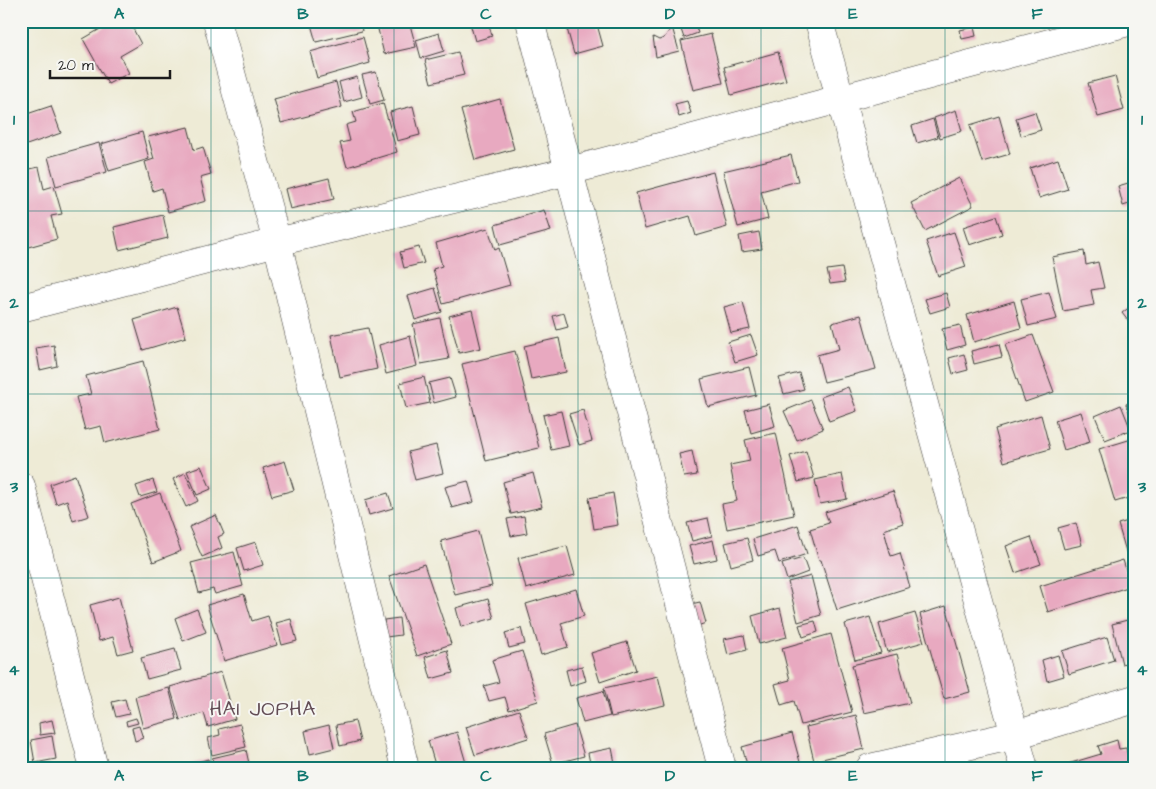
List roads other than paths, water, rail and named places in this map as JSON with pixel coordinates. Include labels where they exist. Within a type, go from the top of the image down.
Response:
[{"type":"street","points":[[217,21],[276,242],[405,768]]},
{"type":"street","points":[[530,21],[722,768]]},
{"type":"street","points":[[819,21],[1024,768]]},
{"type":"street","points":[[21,308],[276,242],[569,171],[1133,21],[1135,26]]},
{"type":"street","points":[[21,486],[94,768]]},
{"type":"street","points":[[870,768],[1015,735],[1135,699]]},
{"type":"district","name":"HAI JOPHA","points":[[263,709]]}]
